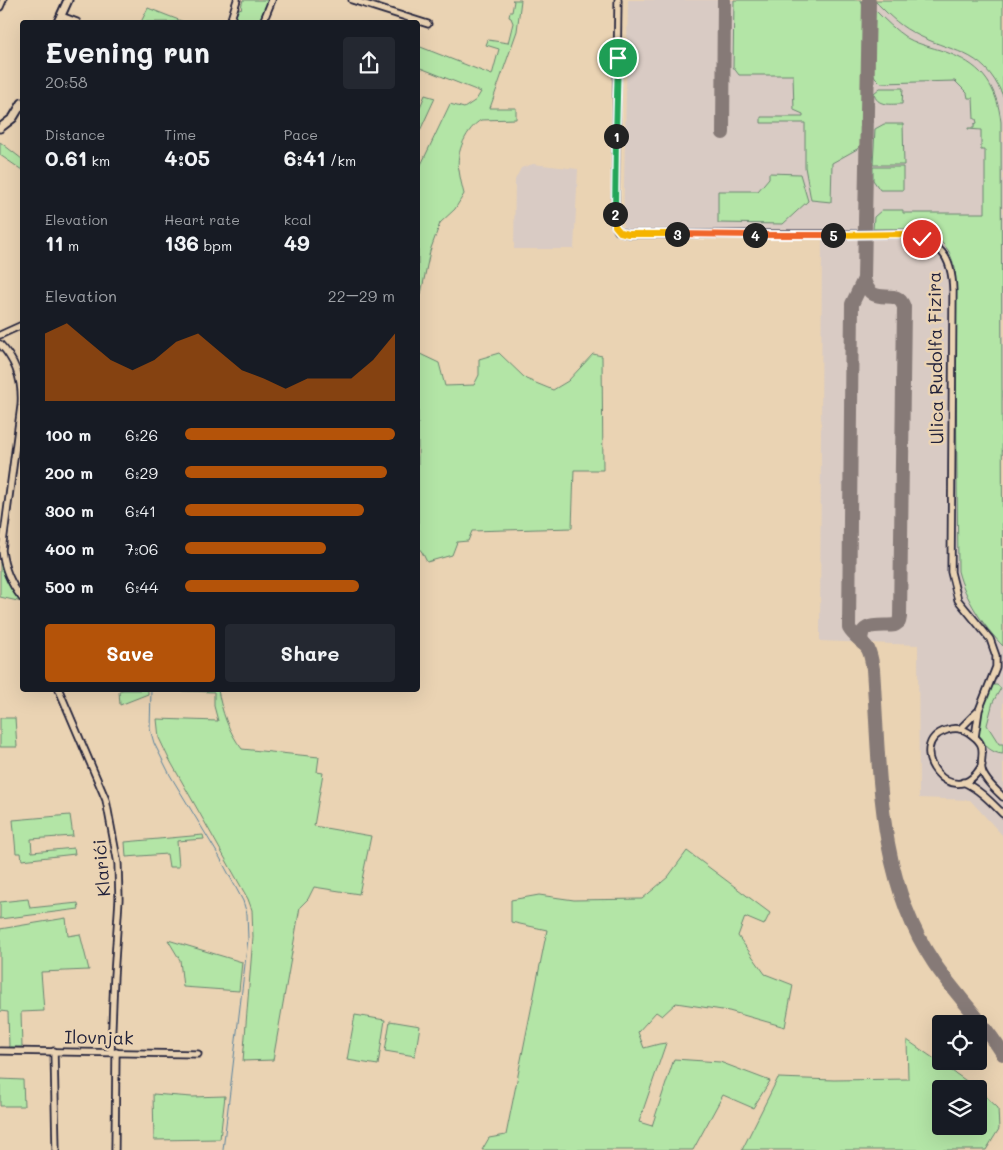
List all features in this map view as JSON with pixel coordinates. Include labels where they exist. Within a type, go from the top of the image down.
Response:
[{"type":"street","points":[[0,7],[3,0]]},
{"type":"street","points":[[59,19],[68,0]]},
{"type":"street","points":[[231,20],[237,0]]},
{"type":"street","points":[[264,20],[272,0]]},
{"type":"street","points":[[352,0],[415,20]]},
{"type":"street","name":"Ulica Rudolfa Fizira","points":[[618,0],[615,226],[618,231],[628,234],[905,234],[933,244],[948,261],[952,273],[953,291],[950,572],[958,600],[990,639],[996,656],[996,667],[979,710],[975,737],[982,749],[982,765],[985,775],[1003,797]]},
{"type":"street","points":[[420,21],[428,24]]},
{"type":"street","points":[[0,128],[14,118],[20,107]]},
{"type":"street","points":[[0,335],[20,326]]},
{"type":"street","points":[[0,344],[12,360],[20,382]]},
{"type":"street","points":[[20,414],[2,550],[4,564],[10,580],[20,595]]},
{"type":"street","name":"Klarići","points":[[60,692],[106,800],[118,864],[119,900],[114,976],[115,1150]]},
{"type":"street","name":"Ulica Rudolfa Fizira","points":[[979,710],[960,729],[946,730],[937,736],[931,745],[930,758],[932,766],[940,777],[951,782],[963,782],[972,786],[1003,814]]},
{"type":"street","points":[[960,729],[975,737]]},
{"type":"street","points":[[963,782],[973,777],[982,765]]},
{"type":"street","name":"Ilovnjak","points":[[0,1051],[198,1054]]},
{"type":"street","points":[[54,1051],[56,1150]]},
{"type":"shaded area","points":[[628,0],[1003,0],[1003,836],[970,800],[919,798],[918,645],[820,641],[822,231],[623,229]]},
{"type":"shaded area","points":[[533,164],[578,169],[574,249],[514,249],[515,180],[521,168]]},
{"type":"green space","points":[[243,0],[270,0],[262,20],[234,20]]},
{"type":"green space","points":[[512,0],[521,0],[517,31],[490,108],[516,108],[516,119],[481,120],[471,129],[463,142],[458,163],[464,194],[455,209],[440,223],[430,251],[421,294],[420,167],[450,104],[464,108],[476,100],[481,92],[420,68],[420,47],[492,75],[499,49],[486,45],[488,40],[508,43],[513,23],[509,17],[514,1]]},
{"type":"green space","points":[[734,0],[861,0],[864,10],[862,142],[859,148],[832,163],[831,202],[811,200],[805,167],[805,123],[761,123],[761,117],[803,117],[803,114],[794,110],[793,75],[739,75],[733,67]]},
{"type":"green space","points":[[874,0],[1003,0],[1003,96],[995,80],[975,60],[907,29]]},
{"type":"green space","points":[[148,8],[179,20],[142,20]]},
{"type":"green space","points":[[875,10],[907,38],[951,54],[972,65],[987,80],[999,110],[1001,122],[1003,646],[976,611],[965,591],[958,571],[955,268],[948,250],[933,236],[914,230],[873,229],[874,217],[882,210],[903,210],[903,213],[985,213],[985,150],[981,150],[981,130],[968,129],[974,128],[974,124],[977,123],[976,119],[974,119],[973,98],[968,98],[967,93],[955,81],[881,83],[875,77],[873,72]]},
{"type":"green space","points":[[880,88],[903,88],[902,104],[885,104],[878,101],[874,93]]},
{"type":"green space","points":[[425,95],[435,98],[420,131],[420,107]]},
{"type":"green space","points":[[884,124],[903,124],[904,165],[873,165],[875,129]]},
{"type":"green space","points":[[0,142],[20,157],[20,169],[0,155]]},
{"type":"green space","points":[[873,167],[903,167],[903,190],[880,190],[873,180]]},
{"type":"green space","points":[[769,173],[800,174],[808,201],[783,224],[718,223],[718,191],[758,191],[769,178]]},
{"type":"green space","points":[[499,353],[526,379],[553,390],[568,381],[593,354],[602,356],[603,470],[574,470],[572,528],[472,531],[468,541],[457,542],[452,555],[427,562],[420,550],[420,354],[439,363],[445,386],[474,385],[479,375],[479,359]]},
{"type":"green space","points":[[0,562],[8,582],[20,602],[0,597]]},
{"type":"green space","points":[[994,685],[1001,688],[993,702],[987,725],[999,744],[1003,744],[1003,754],[992,751],[987,747],[978,732],[978,718],[988,693]]},
{"type":"green space","points":[[119,692],[148,692],[148,694],[120,705]]},
{"type":"green space","points":[[214,692],[218,692],[226,721],[242,749],[319,757],[317,772],[323,773],[314,826],[371,836],[359,894],[314,887],[308,899],[300,907],[273,1060],[243,1061],[253,937],[252,910],[248,899],[159,738],[157,719],[218,721],[214,706]]},
{"type":"green space","points":[[0,718],[15,718],[17,747],[0,747]]},
{"type":"green space","points":[[70,815],[73,836],[31,839],[32,852],[74,848],[75,854],[22,860],[21,853],[16,853],[13,820]]},
{"type":"green space","points":[[203,835],[204,839],[177,841],[179,867],[169,867],[167,854],[126,857],[125,842]]},
{"type":"green space","points":[[687,851],[770,913],[764,925],[745,917],[738,936],[765,974],[793,985],[785,1027],[729,1011],[676,1003],[662,1016],[656,1012],[638,1032],[644,1048],[666,1043],[639,1122],[652,1126],[674,1059],[720,1062],[770,1081],[753,1108],[723,1095],[693,1150],[482,1150],[489,1138],[506,1135],[547,930],[511,922],[511,900],[539,895],[574,900],[642,899],[668,877]]},
{"type":"green space","points":[[28,899],[30,908],[78,903],[79,909],[0,919],[0,902]]},
{"type":"green space","points":[[66,918],[68,936],[80,934],[89,970],[41,972],[44,1011],[21,1012],[22,1047],[9,1047],[8,1012],[0,1011],[0,929]]},
{"type":"green space","points":[[168,940],[242,962],[239,991],[183,987],[180,960]]},
{"type":"green space","points":[[355,1015],[385,1020],[378,1065],[347,1060]]},
{"type":"green space","points":[[390,1021],[420,1026],[415,1056],[385,1051]]},
{"type":"green space","points":[[907,1040],[932,1057],[932,1070],[950,1070],[965,1080],[932,1080],[932,1135],[987,1135],[987,1098],[998,1108],[999,1129],[986,1150],[742,1150],[778,1078],[834,1080],[908,1079]]},
{"type":"green space","points":[[0,1079],[23,1080],[24,1106],[0,1106]]},
{"type":"green space","points":[[153,1094],[192,1097],[225,1096],[220,1139],[154,1140]]},
{"type":"waterway","points":[[151,692],[150,729],[154,743],[170,775],[219,856],[243,901],[247,914],[248,939],[223,1150]]},
{"type":"taxiway","points":[[723,133],[724,0]]},
{"type":"taxiway","points":[[869,0],[864,279],[852,304],[849,628],[868,649],[872,662],[884,821],[901,895],[915,930],[934,963],[987,1030],[1003,1054]]},
{"type":"taxiway","points":[[862,643],[861,636],[867,628],[871,626],[895,625],[899,622],[900,617],[904,307],[896,297],[872,294],[864,279]]},
{"type":"route","points":[[618,58],[615,226],[618,231],[628,234],[905,234],[922,239]]}]
